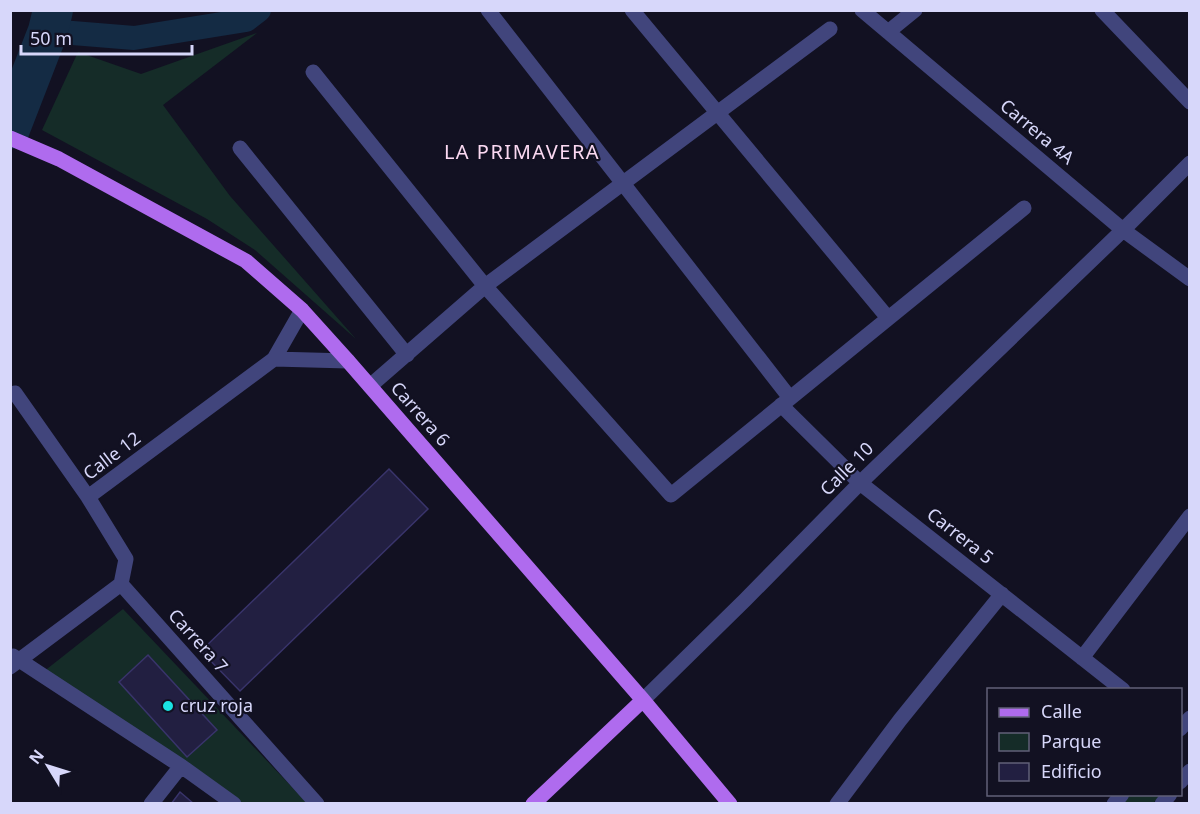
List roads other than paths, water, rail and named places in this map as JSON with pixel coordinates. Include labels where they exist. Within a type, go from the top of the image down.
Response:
[{"type":"main road","name":"Carrera 6","points":[[10,138],[59,159],[246,261],[302,310],[644,700],[730,804]]},
{"type":"main road","name":"Calle 10","points":[[533,804],[644,700]]},
{"type":"street","name":"Carrera 5","points":[[488,10],[623,184],[785,402],[860,483],[1120,688]]},
{"type":"street","points":[[632,10],[888,318]]},
{"type":"street","name":"Carrera 4A","points":[[862,10],[1123,230],[1190,279]]},
{"type":"street","points":[[888,32],[915,10]]},
{"type":"street","points":[[1101,10],[1190,102]]},
{"type":"street","points":[[370,386],[485,286],[830,29]]},
{"type":"street","points":[[313,72],[485,286],[671,495],[1023,208]]},
{"type":"street","points":[[240,148],[407,355]]},
{"type":"street","name":"Calle 10","points":[[644,700],[860,483],[1190,164]]},
{"type":"street","name":"Calle 12","points":[[121,584],[126,559],[88,497],[274,359],[302,310]]},
{"type":"street","points":[[274,359],[348,361]]},
{"type":"street","points":[[15,393],[88,497]]},
{"type":"street","points":[[1082,658],[1190,516]]},
{"type":"street","points":[[121,584],[14,661],[182,766],[234,804]]},
{"type":"street","name":"Carrera 7","points":[[121,584],[317,804]]},
{"type":"street","points":[[837,804],[900,720],[1002,594]]},
{"type":"street","points":[[151,804],[182,766]]},
{"type":"waterway","points":[[10,129],[48,31],[53,10]]},
{"type":"waterway","points":[[48,31],[134,38],[246,20],[259,10]]},
{"type":"place","name":"cruz roja","points":[[168,706]]},
{"type":"district","name":"LA PRIMAVERA","points":[[522,152]]}]
